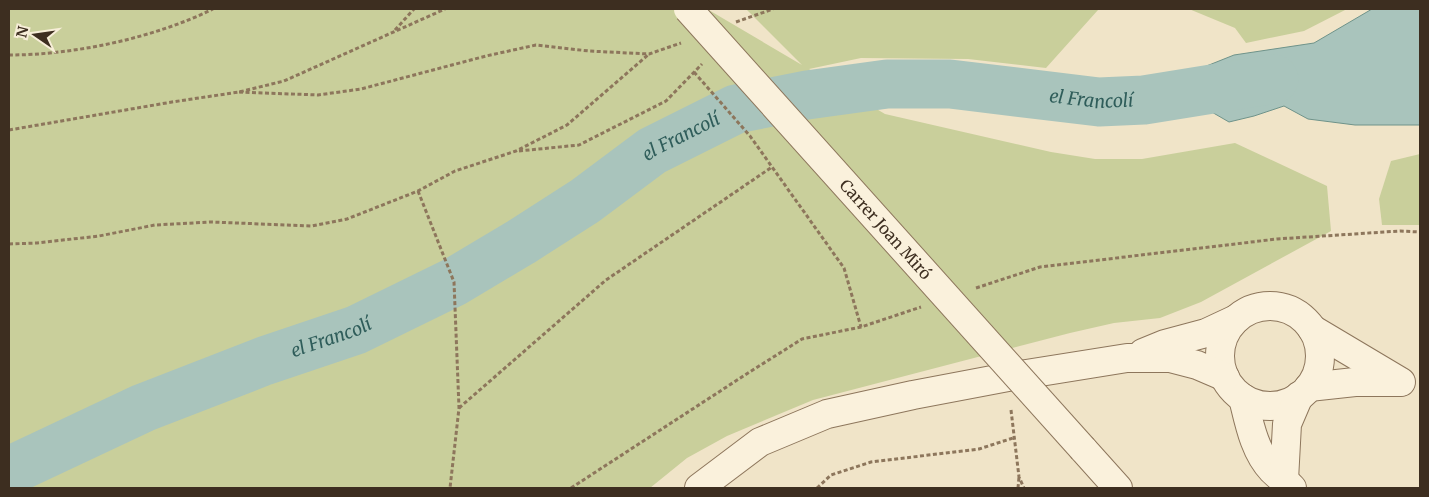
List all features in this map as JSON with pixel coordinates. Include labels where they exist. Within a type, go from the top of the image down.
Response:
[{"type":"street","name":"Carrer Joan Miró","points":[[688,9],[1118,488]]},
{"type":"street","points":[[1127,358],[1165,344],[1206,333],[1236,319],[1248,311],[1262,306],[1277,306],[1291,310],[1303,318],[1312,329],[1318,343],[1320,359],[1317,374],[1304,392],[1287,424],[1288,484]]},
{"type":"street","points":[[1236,319],[1226,331],[1221,346],[1221,362],[1225,377],[1232,389],[1243,398],[1257,404],[1271,406],[1286,403],[1304,392],[1355,382],[1401,382],[1312,329]]},
{"type":"street","points":[[699,488],[760,442],[827,414],[913,395],[1008,377],[1127,358],[1170,358],[1198,365],[1225,377]]},
{"type":"street","points":[[1243,398],[1249,424],[1258,449],[1271,469],[1288,484]]},
{"type":"path","points":[[9,55],[35,55],[92,48],[190,20],[213,9]]},
{"type":"path","points":[[393,32],[414,9]]},
{"type":"path","points":[[9,130],[240,92],[284,82],[445,9]]},
{"type":"path","points":[[739,26],[746,19]]},
{"type":"path","points":[[9,244],[99,236],[155,225],[211,222],[312,226],[348,219],[418,191],[455,171],[516,151],[567,125],[649,54],[590,51],[536,45],[486,56],[361,89],[318,95],[240,92]]},
{"type":"path","points":[[516,151],[579,145],[666,101],[707,59]]},
{"type":"path","points":[[694,72],[741,126],[772,166],[844,268],[861,327]]},
{"type":"path","points":[[459,408],[606,280],[772,166]]},
{"type":"path","points":[[418,191],[454,282],[459,408],[450,488]]},
{"type":"path","points":[[974,289],[1040,267],[1277,239],[1400,231],[1420,232]]},
{"type":"path","points":[[571,488],[731,383],[802,339],[861,327],[927,305]]},
{"type":"path","points":[[1008,377],[1013,438],[1019,477],[1018,488]]},
{"type":"path","points":[[816,488],[831,476],[871,462],[979,450],[1013,438]]},
{"type":"path","points":[[1019,477],[1024,488]]},
{"type":"green space","points":[[9,9],[707,9],[802,65],[746,9],[1102,9],[1098,10],[1046,68],[968,59],[861,58],[809,69],[885,114],[1051,152],[1095,159],[1142,159],[1235,143],[1327,186],[1331,231],[1201,302],[1160,318],[1114,323],[1070,333],[813,400],[727,436],[687,458],[650,488],[9,488]]},
{"type":"green space","points":[[1189,9],[1347,9],[1304,31],[1246,43],[1235,28]]},
{"type":"green space","points":[[1420,154],[1420,225],[1382,225],[1379,199],[1391,161]]},
{"type":"water","points":[[1372,9],[1420,9],[1420,125],[1355,125],[1308,119],[1284,106],[1229,122],[1210,111],[1204,67],[1234,55],[1314,43]]},
{"type":"waterway","name":"el Francolí","points":[[9,471],[143,408],[264,361],[356,330],[454,282],[585,201],[652,151],[736,109],[807,95],[887,84],[950,84],[1099,102],[1144,100],[1274,79]]}]
